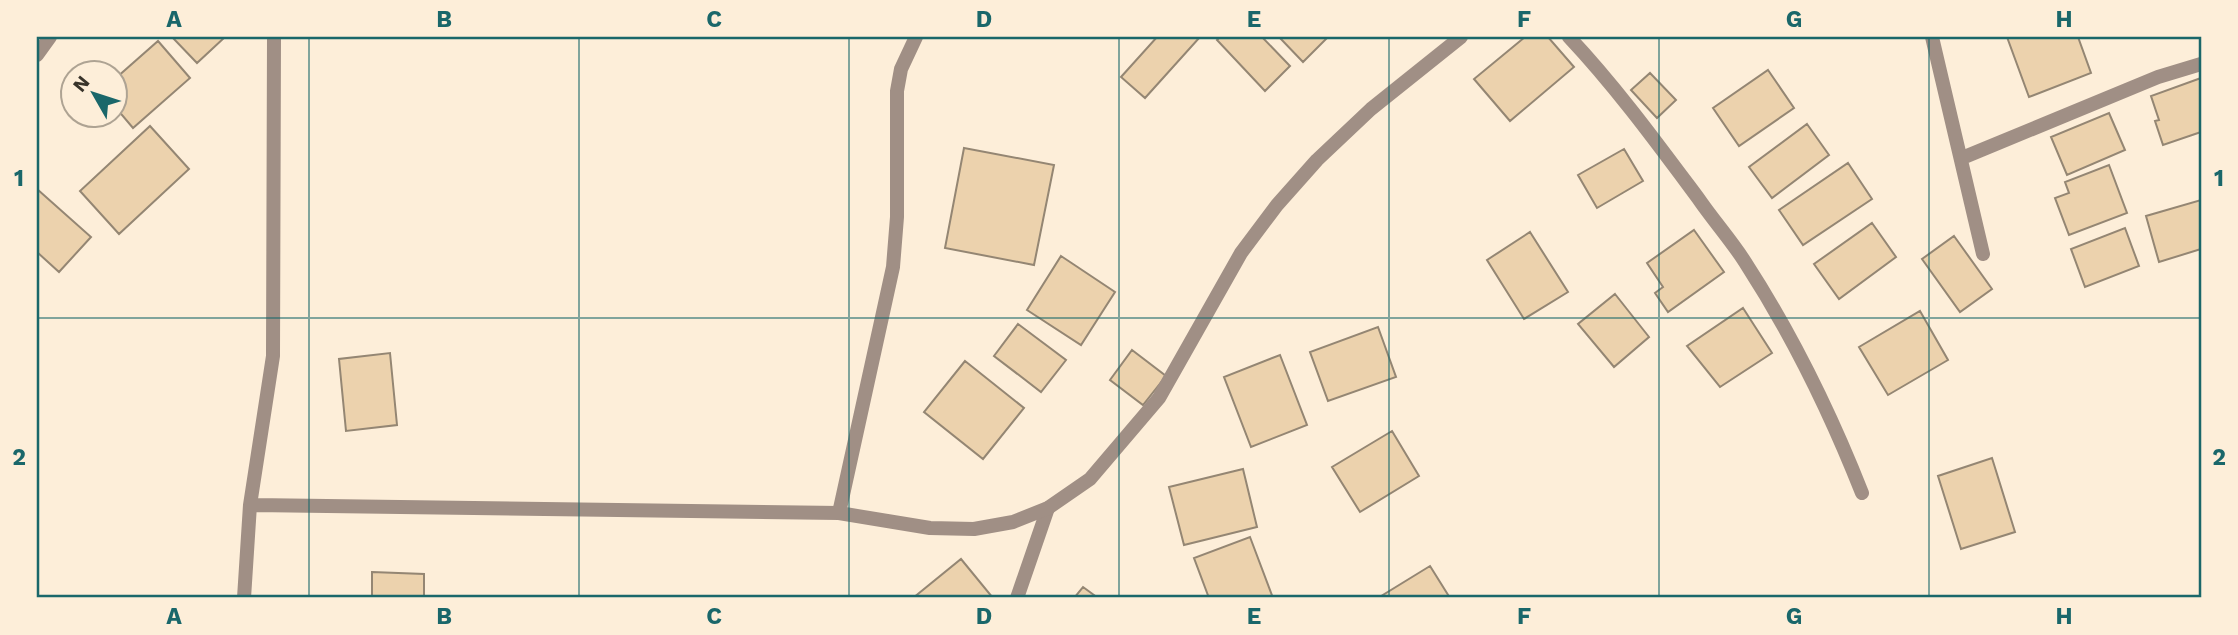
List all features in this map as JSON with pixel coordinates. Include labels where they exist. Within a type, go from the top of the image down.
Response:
[{"type":"street","points":[[37,55],[50,37]]},
{"type":"street","points":[[244,598],[250,505],[273,356],[274,37]]},
{"type":"street","points":[[839,513],[893,267],[897,217],[897,91],[901,69],[916,37]]},
{"type":"street","points":[[250,505],[839,513],[930,528],[974,529],[1013,522],[1048,508],[1090,479],[1159,398],[1241,253],[1277,205],[1317,160],[1371,109],[1461,37]]},
{"type":"street","points":[[1569,37],[1656,140],[1743,259],[1783,322],[1813,377],[1840,435],[1862,493]]},
{"type":"street","points":[[1932,37],[1983,254]]},
{"type":"street","points":[[1962,158],[2158,77],[2201,64]]},
{"type":"street","points":[[1017,598],[1048,508]]},
{"type":"building","points":[[172,37],[225,37],[197,63]]},
{"type":"building","points":[[1157,37],[1200,37],[1145,98],[1121,77]]},
{"type":"building","points":[[1220,37],[1262,37],[1290,66],[1265,91],[1217,40]]},
{"type":"building","points":[[1279,37],[1328,37],[1303,62]]},
{"type":"building","points":[[1525,37],[1548,37],[1574,67],[1510,121],[1474,79]]},
{"type":"building","points":[[2007,37],[2078,37],[2091,73],[2029,97]]},
{"type":"building","points":[[158,41],[190,78],[133,128],[130,124],[130,66]]},
{"type":"building","points":[[1768,70],[1794,108],[1739,146],[1713,108]]},
{"type":"building","points":[[1650,73],[1676,100],[1657,118],[1631,90]]},
{"type":"building","points":[[2201,78],[2201,132],[2163,145],[2151,96]]},
{"type":"building","points":[[2109,113],[2125,150],[2067,175],[2051,137]]},
{"type":"building","points":[[1807,124],[1829,155],[1772,198],[1749,167]]},
{"type":"building","points":[[150,126],[189,169],[119,234],[80,191]]},
{"type":"building","points":[[964,148],[1054,165],[1034,265],[945,248]]},
{"type":"building","points":[[1624,149],[1643,181],[1597,208],[1578,175]]},
{"type":"building","points":[[1848,163],[1872,199],[1803,245],[1779,210]]},
{"type":"building","points":[[2109,165],[2127,213],[2069,235],[2055,198],[2069,193],[2065,182]]},
{"type":"building","points":[[37,189],[91,237],[59,272],[37,252]]},
{"type":"building","points":[[2201,200],[2201,249],[2159,262],[2146,216]]},
{"type":"building","points":[[1872,223],[1896,257],[1839,299],[1814,264]]},
{"type":"building","points":[[2125,228],[2139,266],[2085,287],[2071,249]]},
{"type":"building","points":[[1694,230],[1724,272],[1668,312],[1655,293],[1663,287],[1647,263]]},
{"type":"building","points":[[1530,232],[1568,292],[1524,319],[1487,260]]},
{"type":"building","points":[[1954,236],[1992,289],[1960,312],[1922,259]]},
{"type":"building","points":[[1061,256],[1115,292],[1081,345],[1027,310]]},
{"type":"building","points":[[1615,294],[1649,337],[1614,367],[1578,324]]},
{"type":"building","points":[[1743,308],[1772,353],[1720,387],[1687,346]]},
{"type":"building","points":[[1920,311],[1948,360],[1888,395],[1859,347]]},
{"type":"building","points":[[1018,324],[1066,360],[1041,392],[994,356]]},
{"type":"building","points":[[1378,327],[1396,377],[1328,401],[1310,352]]},
{"type":"building","points":[[1132,350],[1166,376],[1143,405],[1110,380]]},
{"type":"building","points":[[390,353],[397,425],[346,431],[339,359]]},
{"type":"building","points":[[1280,355],[1307,425],[1251,447],[1224,377]]},
{"type":"building","points":[[965,361],[1024,408],[983,459],[924,412]]},
{"type":"building","points":[[1392,431],[1419,476],[1360,512],[1332,467]]},
{"type":"building","points":[[1992,458],[2015,532],[1961,549],[1938,476]]},
{"type":"building","points":[[1243,469],[1257,527],[1184,545],[1169,487]]},
{"type":"building","points":[[1250,537],[1273,598],[1209,598],[1194,558]]},
{"type":"building","points":[[961,559],[993,598],[913,598]]},
{"type":"building","points":[[1430,566],[1450,598],[1378,598]]},
{"type":"building","points":[[372,572],[424,574],[424,598],[372,598]]},
{"type":"building","points":[[1083,587],[1098,598],[1074,598]]}]
